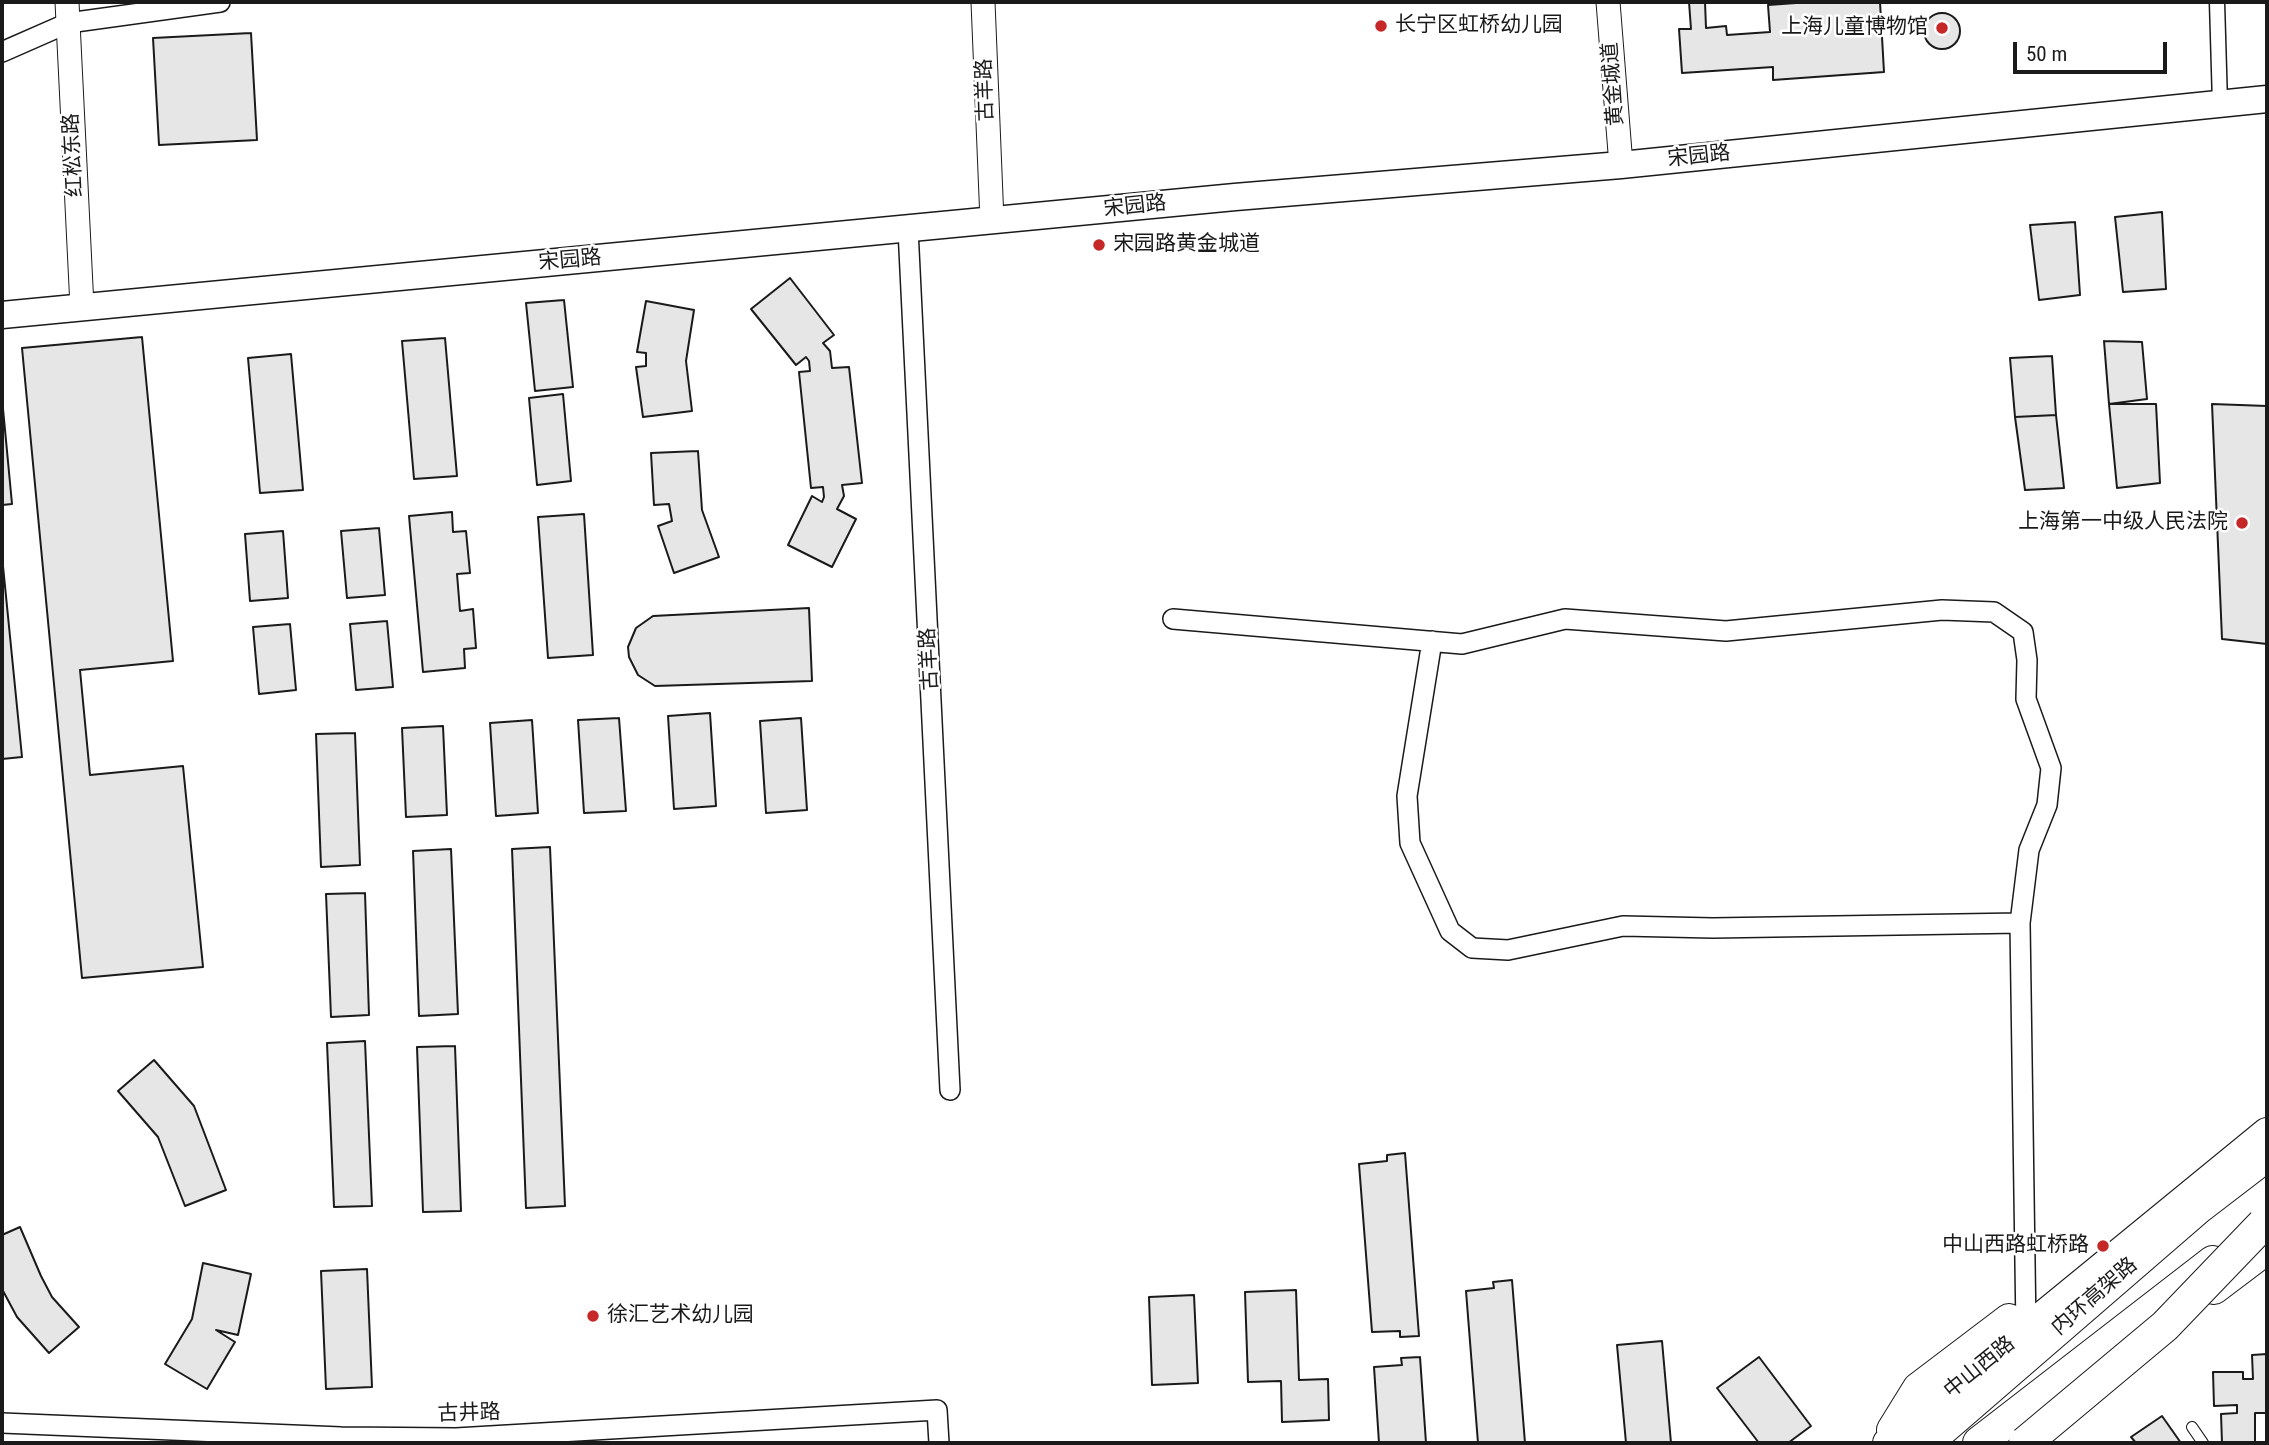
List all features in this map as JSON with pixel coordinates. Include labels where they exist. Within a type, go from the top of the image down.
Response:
[{"type":"highway","name":"内环高架路","points":[[1926,1443],[2199,1207],[2267,1155]]},
{"type":"highway","name":"内环高架路","points":[[1979,1443],[2263,1243]]},
{"type":"highway","points":[[2025,1443],[2263,1243]]},
{"type":"highway","points":[[1911,1443],[1971,1404]]},
{"type":"main road","name":"宋园路","points":[[2,315],[1249,196],[1621,165],[2267,99]]},
{"type":"main road","name":"中山西路","points":[[1886,1443],[2025,1319],[2101,1269],[2267,1133]]},
{"type":"main road","points":[[2010,1443],[2263,1243]]},
{"type":"street","points":[[2,52],[67,12],[220,2]]},
{"type":"street","name":"古羊路","points":[[983,2],[992,221]]},
{"type":"street","name":"黄金城道","points":[[1608,2],[1621,165]]},
{"type":"street","points":[[2217,2],[2220,104]]},
{"type":"street","name":"红松东路","points":[[67,12],[82,307]]},
{"type":"street","name":"古羊路","points":[[908,229],[950,1090]]},
{"type":"street","points":[[1173,619],[1462,644],[1565,619],[1726,631],[1942,610],[1994,612],[2023,632],[2027,660],[2026,699],[2051,768],[2048,805],[2029,850],[2020,923],[2025,1319]]},
{"type":"street","points":[[1432,641],[1407,796],[1410,843],[1450,931],[1472,948],[1508,950],[1623,926],[1713,928],[2020,923]]},
{"type":"street","name":"古井路","points":[[2,1423],[341,1437],[456,1438],[937,1410],[939,1443]]},
{"type":"lane","points":[[2192,1427],[2203,1443]]},
{"type":"building","points":[[1689,2],[1705,2],[1706,28],[1726,26],[1727,35],[1770,32],[1768,5],[1880,2],[1884,72],[1773,80],[1773,67],[1682,73],[1679,29],[1691,29]]},
{"type":"building","points":[[1942,13],[1955,18],[1960,31],[1955,44],[1942,49],[1929,44],[1924,31],[1929,18]]},
{"type":"building","points":[[251,33],[257,140],[159,145],[153,38]]},
{"type":"building","points":[[2162,212],[2166,289],[2123,292],[2115,217]]},
{"type":"building","points":[[2075,222],[2080,295],[2039,300],[2030,225]]},
{"type":"building","points":[[790,278],[834,335],[823,343],[830,351],[832,368],[849,367],[862,483],[842,485],[844,496],[837,509],[856,519],[832,567],[788,545],[812,496],[822,502],[824,497],[823,487],[811,488],[799,372],[810,371],[809,361],[806,357],[796,365],[751,309]]},
{"type":"building","points":[[564,300],[573,387],[535,391],[526,303]]},
{"type":"building","points":[[646,301],[694,310],[686,361],[692,411],[643,417],[636,367],[646,366],[646,353],[637,352]]},
{"type":"building","points":[[142,337],[173,661],[80,670],[90,775],[183,766],[203,967],[82,978],[22,348]]},
{"type":"building","points":[[445,338],[457,476],[414,479],[402,341]]},
{"type":"building","points":[[2104,341],[2142,342],[2147,399],[2109,404]]},
{"type":"building","points":[[291,354],[303,490],[260,493],[248,358]]},
{"type":"building","points":[[2052,356],[2056,415],[2015,417],[2010,358]]},
{"type":"building","points":[[563,394],[571,481],[537,485],[529,398]]},
{"type":"building","points":[[2,398],[12,504],[2,505]]},
{"type":"building","points":[[2109,404],[2156,404],[2160,483],[2117,488]]},
{"type":"building","name":"上海第一中级人民法院","points":[[2212,404],[2267,406],[2267,644],[2222,639]]},
{"type":"building","points":[[2056,415],[2064,488],[2025,490],[2015,417]]},
{"type":"building","points":[[698,451],[702,510],[719,557],[674,573],[658,526],[672,521],[669,504],[654,505],[651,453]]},
{"type":"building","points":[[452,512],[453,532],[466,531],[470,573],[457,574],[460,611],[473,609],[476,648],[464,649],[465,668],[423,672],[409,516]]},
{"type":"building","points":[[584,514],[593,655],[548,658],[538,517]]},
{"type":"building","points":[[379,528],[385,595],[347,598],[341,531]]},
{"type":"building","points":[[283,531],[288,598],[250,601],[245,534]]},
{"type":"building","points":[[2,556],[22,757],[2,759]]},
{"type":"building","points":[[809,608],[812,681],[655,686],[638,675],[629,657],[628,647],[636,628],[653,616]]},
{"type":"building","points":[[387,621],[393,687],[356,690],[350,624]]},
{"type":"building","points":[[290,624],[296,690],[259,694],[253,627]]},
{"type":"building","points":[[710,713],[716,806],[674,809],[668,716]]},
{"type":"building","points":[[619,718],[626,811],[584,813],[578,720]]},
{"type":"building","points":[[801,718],[807,810],[766,813],[760,721]]},
{"type":"building","points":[[532,720],[538,813],[496,816],[490,723]]},
{"type":"building","points":[[443,726],[447,815],[406,817],[402,728]]},
{"type":"building","points":[[355,733],[360,865],[321,867],[316,734]]},
{"type":"building","points":[[550,847],[565,1206],[526,1208],[512,849]]},
{"type":"building","points":[[451,849],[458,1014],[419,1016],[413,851]]},
{"type":"building","points":[[365,893],[369,1015],[331,1017],[326,894]]},
{"type":"building","points":[[365,1041],[372,1206],[334,1207],[327,1043]]},
{"type":"building","points":[[455,1046],[461,1211],[423,1212],[417,1047]]},
{"type":"building","points":[[154,1060],[194,1106],[226,1190],[185,1206],[158,1137],[118,1091]]},
{"type":"building","points":[[1405,1153],[1419,1336],[1400,1337],[1400,1331],[1372,1332],[1359,1164],[1387,1161],[1387,1155]]},
{"type":"building","points":[[20,1227],[52,1297],[79,1327],[49,1353],[17,1317],[2,1289],[2,1235]]},
{"type":"building","points":[[203,1263],[251,1274],[238,1335],[216,1330],[235,1342],[207,1389],[165,1364],[192,1319]]},
{"type":"building","points":[[367,1269],[372,1387],[326,1389],[321,1271]]},
{"type":"building","points":[[1512,1280],[1525,1443],[1478,1443],[1466,1291],[1494,1288],[1493,1282]]},
{"type":"building","points":[[1296,1290],[1299,1380],[1328,1379],[1329,1420],[1282,1422],[1281,1381],[1248,1382],[1245,1292]]},
{"type":"building","points":[[1194,1295],[1198,1383],[1152,1385],[1149,1297]]},
{"type":"building","points":[[1662,1341],[1671,1443],[1626,1443],[1617,1345]]},
{"type":"building","points":[[2267,1354],[2267,1431],[2266,1413],[2255,1413],[2255,1443],[2222,1443],[2221,1414],[2237,1413],[2237,1405],[2214,1406],[2213,1372],[2243,1372],[2243,1379],[2253,1379],[2252,1355]]},
{"type":"building","points":[[1420,1357],[1426,1443],[1379,1443],[1374,1367],[1402,1365],[1401,1358]]},
{"type":"building","points":[[1759,1357],[1811,1426],[1788,1443],[1759,1443],[1717,1388]]},
{"type":"building","points":[[2162,1416],[2181,1443],[2136,1443],[2131,1437]]},
{"type":"place","name":"长宁区虹桥幼儿园","points":[[1381,26]]},
{"type":"place","name":"上海儿童博物馆","points":[[1942,28]]},
{"type":"place","name":"宋园路黄金城道","points":[[1099,245]]},
{"type":"place","name":"上海第一中级人民法院","points":[[2242,523]]},
{"type":"place","name":"中山西路虹桥路","points":[[2103,1246]]},
{"type":"place","name":"徐汇艺术幼儿园","points":[[593,1316]]}]
